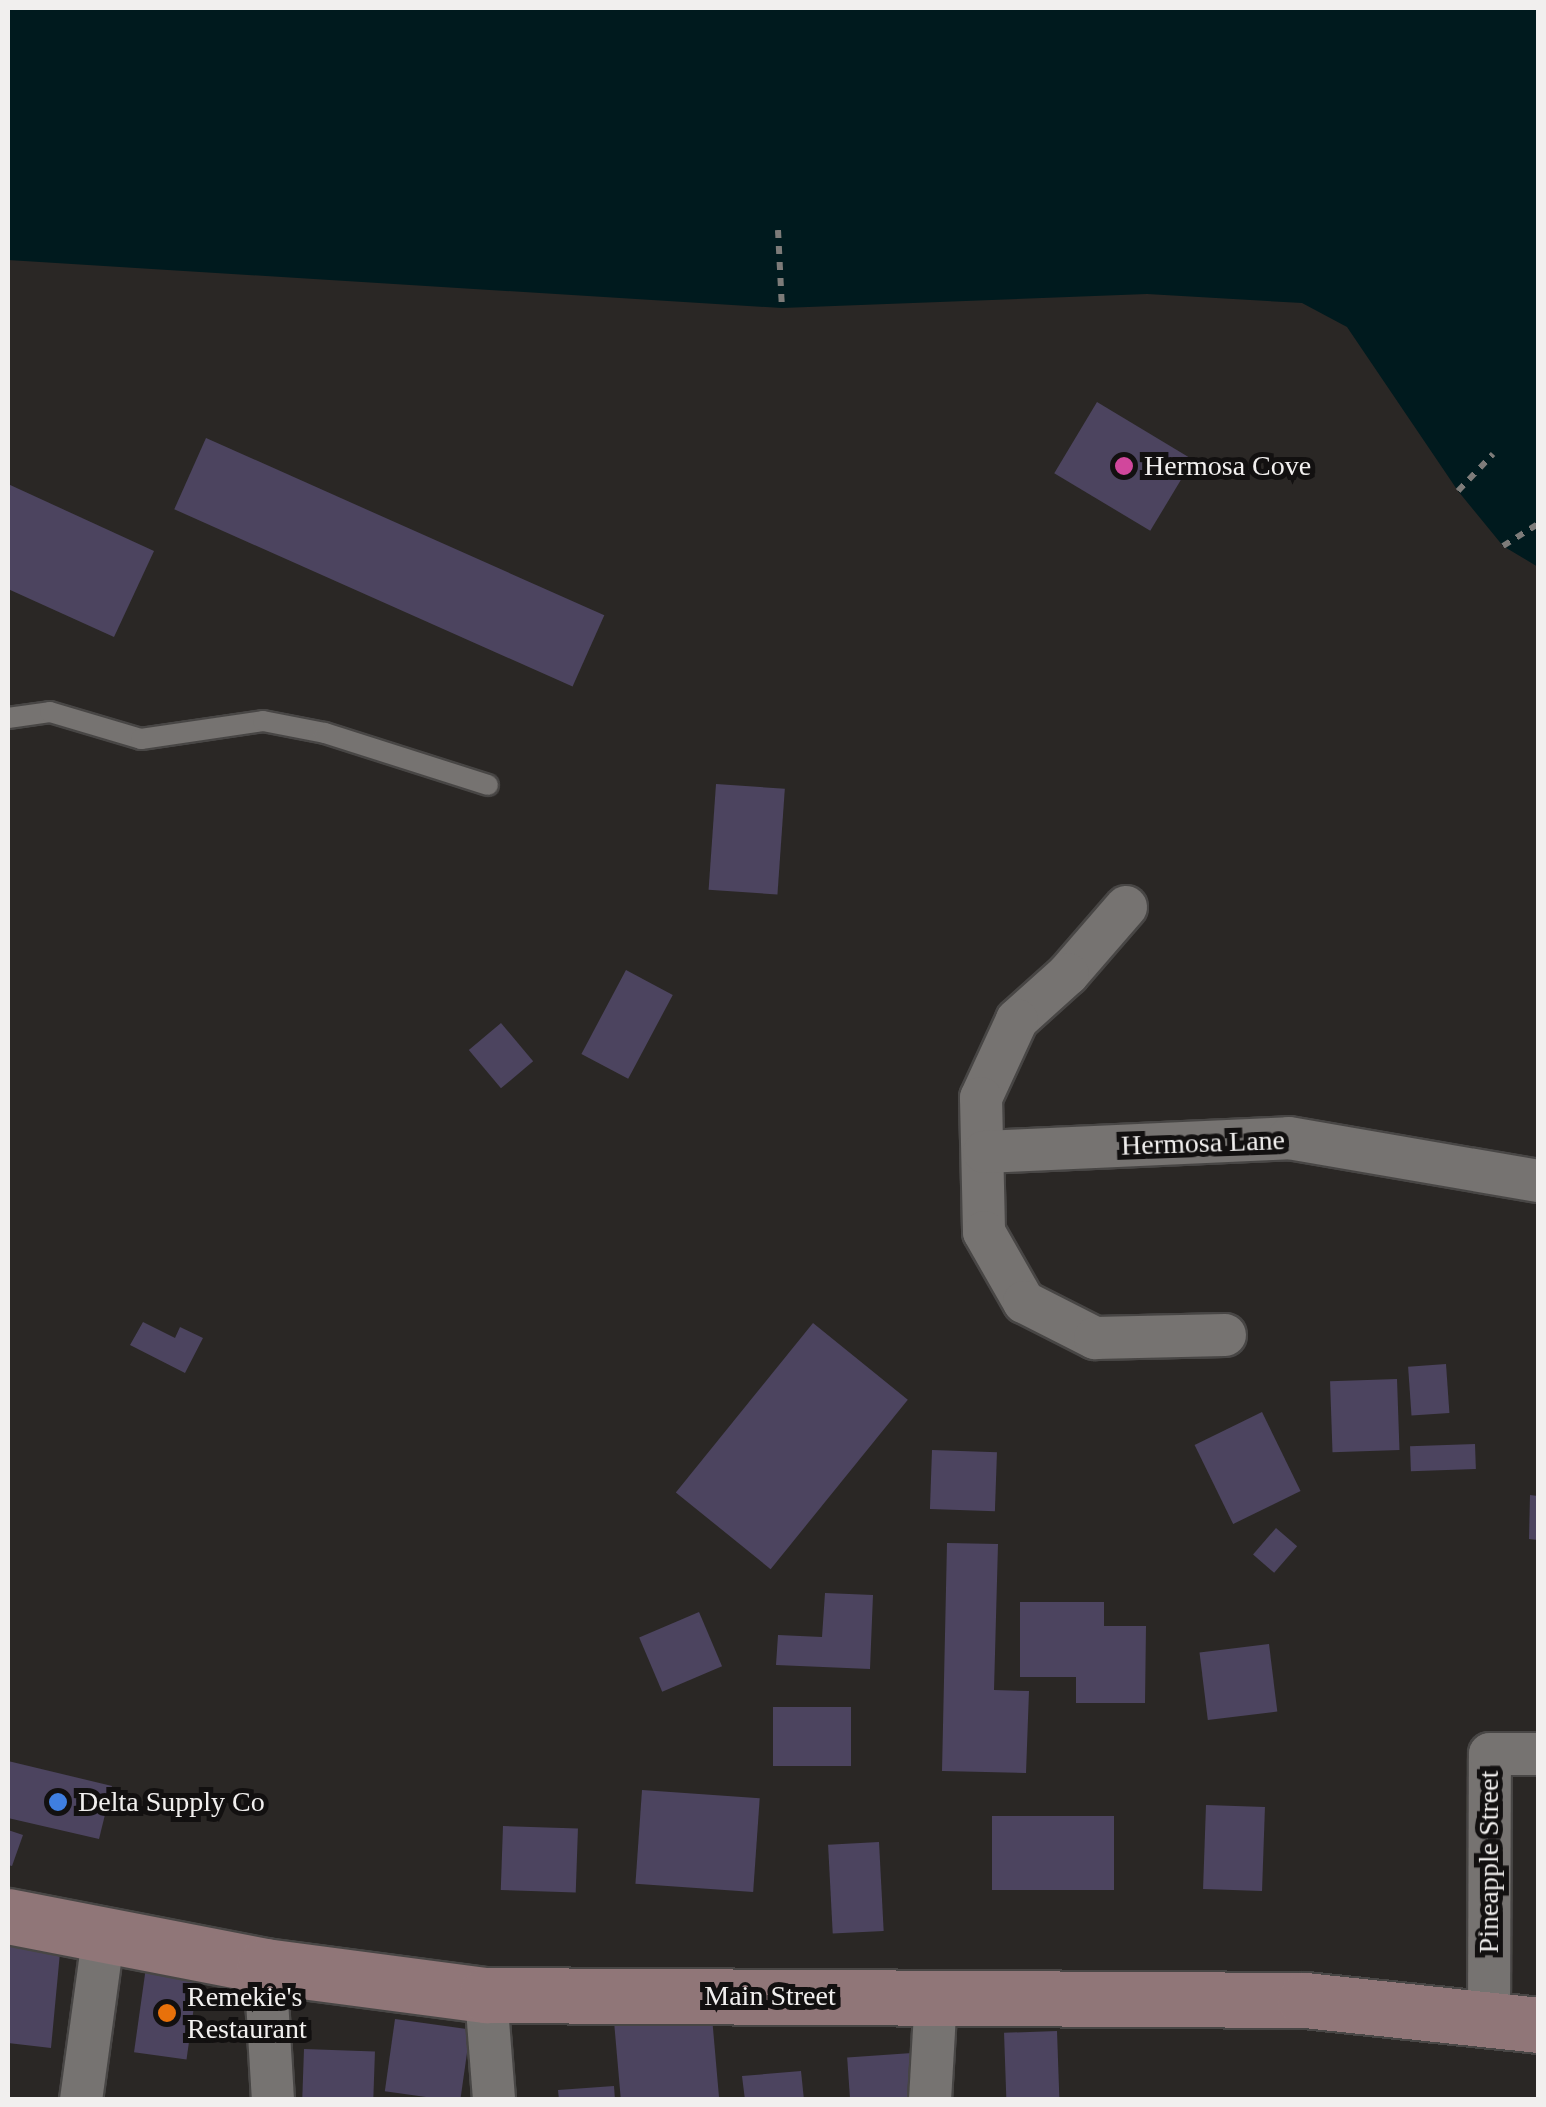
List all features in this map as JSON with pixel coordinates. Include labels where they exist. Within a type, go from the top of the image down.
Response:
[{"type":"street","points":[[1126,908],[1068,974],[1017,1020],[981,1098],[984,1232],[1024,1302],[1095,1338],[1225,1335]]},
{"type":"street","name":"Hermosa Lane","points":[[984,1152],[1289,1138],[1538,1181]]},
{"type":"street","name":"Pineapple Street","points":[[1514,2022],[1490,1754],[1538,1754]]},
{"type":"street","name":"Main Street","points":[[8,1916],[104,1931],[266,1966],[486,1994],[1305,2000],[1514,2022]]},
{"type":"street","points":[[81,2100],[104,1931]]},
{"type":"street","points":[[266,1966],[272,2100]]},
{"type":"street","points":[[486,1994],[494,2100]]},
{"type":"street","points":[[930,2100],[936,1996]]},
{"type":"lane","points":[[8,718],[50,712],[141,739],[263,720],[325,733],[488,785]]},
{"type":"path","points":[[778,230],[782,308]]},
{"type":"path","points":[[1458,491],[1493,454]]},
{"type":"path","points":[[1503,546],[1538,524]]},
{"type":"water","points":[[8,8],[1538,8],[1538,567],[1503,546],[1458,491],[1347,327],[1302,303],[1147,294],[782,308],[8,260]]},
{"type":"building","name":"Hermosa Cove","points":[[1097,402],[1193,460],[1150,531],[1054,473]]},
{"type":"building","points":[[206,438],[604,615],[573,687],[174,509]]},
{"type":"building","points":[[8,484],[154,551],[114,637],[8,589]]},
{"type":"building","points":[[716,784],[785,789],[777,895],[709,890]]},
{"type":"building","points":[[626,970],[673,995],[628,1079],[581,1054]]},
{"type":"building","points":[[501,1023],[533,1061],[501,1088],[469,1050]]},
{"type":"building","points":[[143,1322],[175,1338],[180,1327],[203,1338],[185,1373],[130,1345]]},
{"type":"building","points":[[813,1323],[908,1400],[771,1569],[676,1492]]},
{"type":"building","points":[[1446,1364],[1449,1413],[1412,1416],[1408,1367]]},
{"type":"building","points":[[1397,1379],[1399,1450],[1333,1452],[1330,1381]]},
{"type":"building","points":[[1262,1412],[1301,1491],[1233,1524],[1195,1445]]},
{"type":"building","points":[[1475,1444],[1476,1469],[1411,1471],[1410,1446]]},
{"type":"building","points":[[932,1450],[997,1452],[995,1511],[930,1509]]},
{"type":"building","points":[[1530,1495],[1538,1496],[1538,1540],[1529,1539]]},
{"type":"building","points":[[1276,1528],[1297,1546],[1274,1573],[1253,1554]]},
{"type":"building","points":[[947,1543],[998,1544],[994,1690],[1029,1691],[1026,1773],[942,1771]]},
{"type":"building","points":[[825,1593],[873,1595],[870,1669],[776,1665],[778,1635],[822,1637]]},
{"type":"building","points":[[1020,1602],[1104,1602],[1104,1626],[1146,1626],[1145,1703],[1076,1703],[1076,1677],[1020,1677]]},
{"type":"building","points":[[699,1612],[722,1666],[662,1692],[639,1637]]},
{"type":"building","points":[[1269,1644],[1277,1711],[1208,1720],[1200,1653]]},
{"type":"building","points":[[773,1707],[851,1707],[851,1766],[773,1766]]},
{"type":"building","name":"Delta Supply Co","points":[[8,1761],[112,1786],[99,1839],[8,1818]]},
{"type":"building","points":[[642,1790],[760,1798],[753,1892],[635,1884]]},
{"type":"building","points":[[1206,1805],[1265,1807],[1262,1891],[1203,1889]]},
{"type":"building","points":[[992,1816],[1114,1816],[1114,1890],[992,1890]]},
{"type":"building","points":[[503,1826],[578,1829],[576,1893],[501,1890]]},
{"type":"building","points":[[8,1830],[23,1835],[12,1866],[8,1865]]},
{"type":"building","points":[[879,1842],[884,1931],[833,1934],[828,1845]]},
{"type":"building","points":[[8,1937],[61,1942],[51,2048],[8,2043]]},
{"type":"building","name":"Remekie's Restaurant","points":[[146,1967],[198,1974],[187,2060],[134,2052]]},
{"type":"building","points":[[712,2017],[719,2100],[621,2100],[614,2026]]},
{"type":"building","points":[[395,2019],[470,2030],[460,2100],[385,2091]]},
{"type":"building","points":[[1057,2031],[1059,2100],[1006,2100],[1004,2033]]},
{"type":"building","points":[[304,2049],[375,2051],[373,2100],[302,2100]]},
{"type":"building","points":[[912,2053],[915,2100],[850,2100],[847,2058]]},
{"type":"building","points":[[801,2071],[804,2100],[745,2100],[742,2076]]},
{"type":"building","points":[[614,2086],[615,2100],[559,2100],[558,2090]]},
{"type":"place","name":"Hermosa Cove","points":[[1124,466]]},
{"type":"place","name":"Delta Supply Co","points":[[58,1802]]},
{"type":"place","name":"Remekie's Restaurant","points":[[167,2013]]}]
